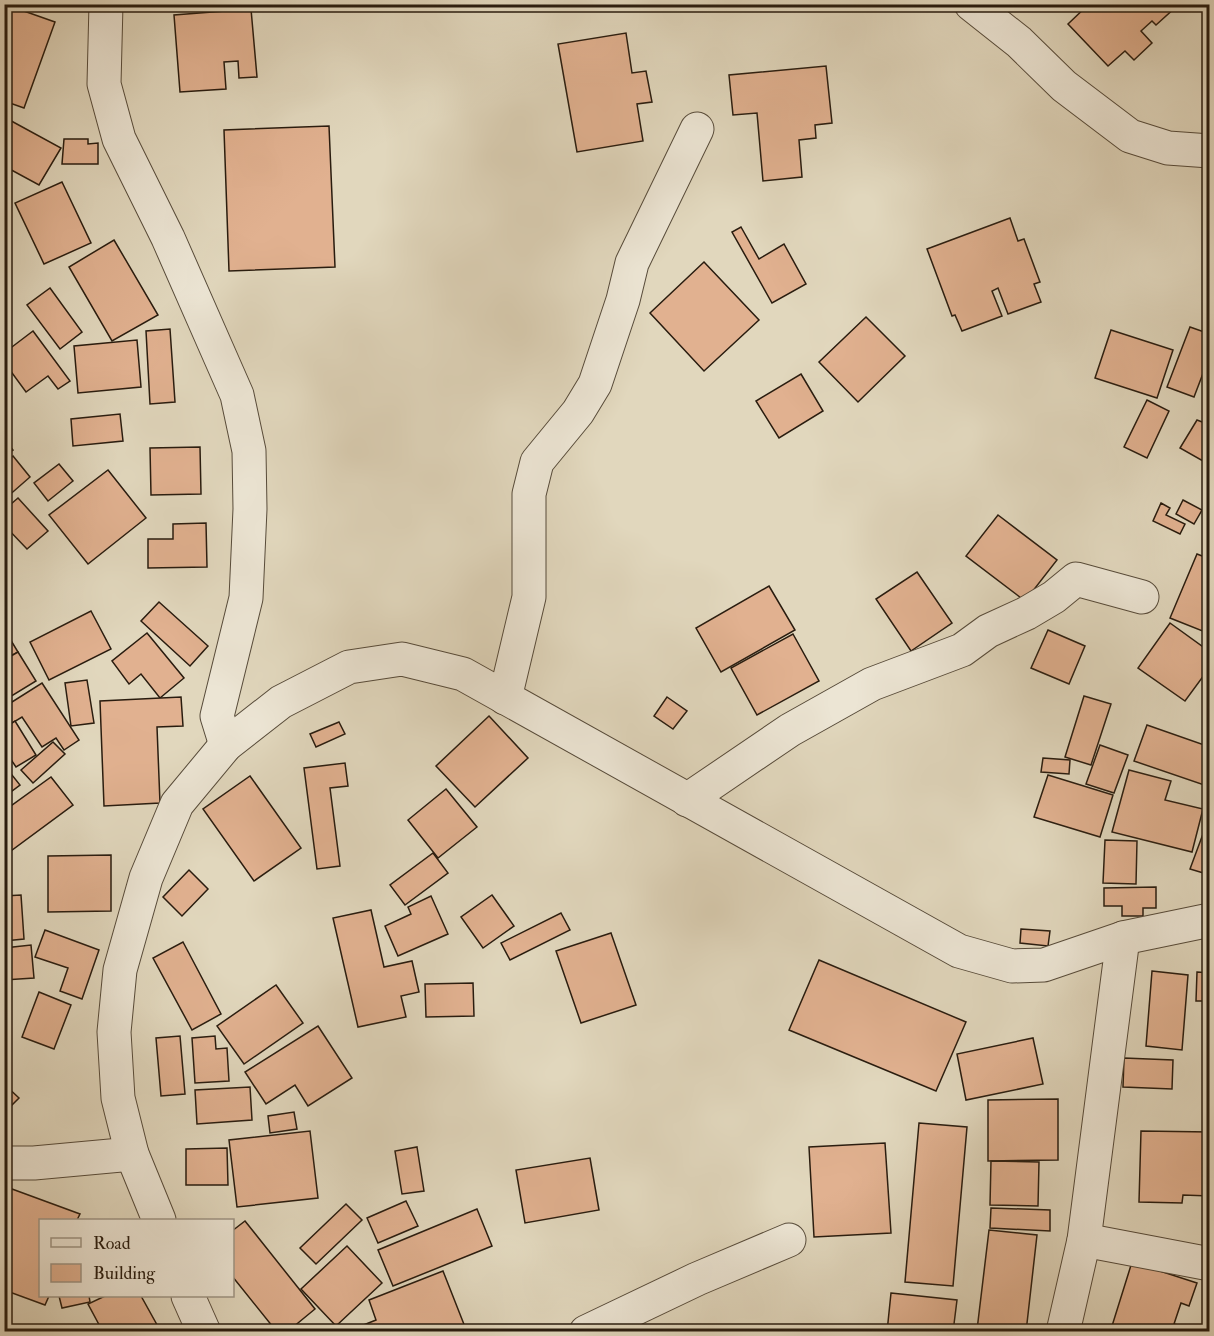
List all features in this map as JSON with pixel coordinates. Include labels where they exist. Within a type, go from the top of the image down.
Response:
[{"type":"street","points":[[106,4],[104,84],[119,139],[168,238],[237,395],[249,451],[250,509],[246,598],[217,716],[226,745]]},
{"type":"street","points":[[970,4],[1019,42],[1064,87],[1130,136],[1168,148],[1209,152]]},
{"type":"street","points":[[505,698],[529,597],[529,494],[537,462],[578,412],[595,384],[623,300],[632,263],[697,129]]},
{"type":"street","points":[[687,800],[790,730],[872,684],[962,650],[988,631],[1027,613],[1054,597],[1076,579],[1142,597]]},
{"type":"street","points":[[158,1219],[132,1154],[118,1098],[114,1032],[120,970],[146,878],[177,804],[226,745],[281,702],[349,667],[402,658],[463,674],[959,951],[1012,966],[1044,965],[1123,938],[1209,920]]},
{"type":"street","points":[[1063,1332],[1084,1240],[1123,938]]},
{"type":"street","points":[[4,1163],[34,1163],[132,1154]]},
{"type":"street","points":[[586,1332],[697,1279],[789,1240]]},
{"type":"street","points":[[1084,1240],[1209,1264]]},
{"type":"street","points":[[188,1297],[204,1332]]},
{"type":"building","points":[[4,4],[55,22],[24,108],[4,101]]},
{"type":"building","points":[[1089,4],[1176,4],[1177,6],[1156,25],[1152,21],[1141,31],[1152,43],[1134,60],[1125,51],[1108,66],[1068,24]]},
{"type":"building","points":[[251,9],[257,77],[239,78],[238,61],[224,62],[226,89],[180,92],[174,15]]},
{"type":"building","points":[[626,33],[632,73],[646,71],[652,102],[637,104],[643,141],[577,152],[558,44]]},
{"type":"building","points":[[826,66],[832,123],[815,125],[816,138],[799,140],[802,177],[763,181],[757,113],[733,115],[729,75]]},
{"type":"building","points":[[4,117],[61,148],[39,185],[4,166]]},
{"type":"building","points":[[329,126],[335,267],[229,271],[224,130]]},
{"type":"building","points":[[64,139],[88,139],[88,144],[98,143],[98,164],[62,164]]},
{"type":"building","points":[[62,182],[91,243],[44,264],[15,203]]},
{"type":"building","points":[[1010,218],[1018,241],[1024,239],[1040,282],[1034,284],[1041,302],[1008,314],[998,288],[992,291],[1002,316],[962,331],[955,315],[952,316],[927,249]]},
{"type":"building","points":[[741,227],[759,259],[784,244],[806,284],[772,303],[732,232]]},
{"type":"building","points":[[114,240],[158,315],[112,341],[69,267]]},
{"type":"building","points":[[704,262],[759,320],[704,371],[650,313]]},
{"type":"building","points":[[50,288],[82,332],[60,349],[27,305]]},
{"type":"building","points":[[866,317],[905,356],[858,402],[819,362]]},
{"type":"building","points":[[1190,327],[1210,334],[1210,355],[1194,397],[1167,387]]},
{"type":"building","points":[[170,329],[175,402],[150,404],[146,331]]},
{"type":"building","points":[[1111,330],[1173,350],[1157,398],[1095,378]]},
{"type":"building","points":[[33,331],[70,381],[58,389],[48,376],[26,392],[4,362],[4,353]]},
{"type":"building","points":[[137,340],[141,387],[78,393],[74,346]]},
{"type":"building","points":[[801,374],[823,411],[779,438],[756,401]]},
{"type":"building","points":[[1147,400],[1169,411],[1147,458],[1124,447]]},
{"type":"building","points":[[120,414],[123,441],[73,446],[71,419]]},
{"type":"building","points":[[1197,420],[1210,425],[1210,465],[1180,448]]},
{"type":"building","points":[[4,439],[13,450],[4,456]]},
{"type":"building","points":[[200,447],[201,494],[151,495],[150,448]]},
{"type":"building","points":[[13,456],[30,477],[6,498],[4,463]]},
{"type":"building","points":[[59,464],[73,481],[48,501],[34,483]]},
{"type":"building","points":[[108,470],[146,518],[88,564],[49,515]]},
{"type":"building","points":[[18,498],[48,531],[27,549],[4,525],[4,510]]},
{"type":"building","points":[[1183,500],[1202,510],[1194,524],[1176,514]]},
{"type":"building","points":[[1161,503],[1170,508],[1166,515],[1185,524],[1180,534],[1153,521]]},
{"type":"building","points":[[1210,514],[1210,530],[1203,527]]},
{"type":"building","points":[[998,515],[1057,560],[1025,601],[966,556]]},
{"type":"building","points":[[206,523],[207,567],[148,568],[148,539],[173,539],[173,524]]},
{"type":"building","points":[[1197,554],[1210,559],[1210,634],[1170,618]]},
{"type":"building","points":[[917,572],[952,623],[911,651],[876,599]]},
{"type":"building","points":[[769,586],[795,630],[721,672],[696,628]]},
{"type":"building","points":[[159,602],[208,646],[190,666],[141,621]]},
{"type":"building","points":[[91,611],[111,649],[49,680],[30,642]]},
{"type":"building","points":[[1170,623],[1210,652],[1210,667],[1185,701],[1138,668]]},
{"type":"building","points":[[4,629],[18,652],[4,660]]},
{"type":"building","points":[[1048,630],[1085,646],[1069,684],[1031,668]]},
{"type":"building","points":[[147,633],[184,678],[160,698],[141,674],[129,684],[112,661]]},
{"type":"building","points":[[793,634],[819,681],[757,715],[731,668]]},
{"type":"building","points":[[18,652],[36,681],[5,700],[4,660]]},
{"type":"building","points":[[87,680],[94,723],[71,726],[65,683]]},
{"type":"building","points":[[42,683],[79,740],[64,750],[56,738],[42,747],[22,717],[4,728],[4,707]]},
{"type":"building","points":[[1084,696],[1111,704],[1091,765],[1065,757]]},
{"type":"building","points":[[181,697],[183,726],[157,727],[160,803],[104,806],[100,701]]},
{"type":"building","points":[[667,697],[687,711],[673,729],[654,716]]},
{"type":"building","points":[[489,716],[528,758],[475,807],[436,766]]},
{"type":"building","points":[[15,721],[36,755],[16,767],[4,749],[4,728]]},
{"type":"building","points":[[339,722],[345,734],[316,747],[310,734]]},
{"type":"building","points":[[1147,725],[1210,747],[1210,787],[1134,761]]},
{"type":"building","points":[[53,742],[65,754],[33,783],[21,770]]},
{"type":"building","points":[[1100,745],[1128,755],[1114,793],[1086,784]]},
{"type":"building","points":[[1043,758],[1070,760],[1069,774],[1041,772]]},
{"type":"building","points":[[345,763],[348,786],[330,788],[340,866],[317,869],[304,768]]},
{"type":"building","points":[[4,765],[20,785],[4,797]]},
{"type":"building","points":[[1129,770],[1171,781],[1165,800],[1203,809],[1192,852],[1112,832]]},
{"type":"building","points":[[1048,775],[1113,795],[1100,837],[1034,817]]},
{"type":"building","points":[[250,776],[301,848],[254,881],[203,809]]},
{"type":"building","points":[[51,777],[73,805],[4,856],[4,811]]},
{"type":"building","points":[[446,789],[477,827],[438,858],[408,820]]},
{"type":"building","points":[[1210,815],[1210,875],[1190,869]]},
{"type":"building","points":[[1105,840],[1137,841],[1136,884],[1103,883]]},
{"type":"building","points":[[433,853],[448,873],[405,905],[390,885]]},
{"type":"building","points":[[111,855],[111,911],[48,912],[48,856]]},
{"type":"building","points":[[189,870],[208,889],[182,916],[163,897]]},
{"type":"building","points":[[1156,887],[1156,908],[1143,908],[1143,916],[1122,916],[1122,906],[1104,906],[1104,888]]},
{"type":"building","points":[[21,895],[24,939],[4,941],[4,896]]},
{"type":"building","points":[[492,895],[514,926],[483,948],[461,917]]},
{"type":"building","points":[[431,896],[448,934],[398,956],[385,926],[411,914],[408,907]]},
{"type":"building","points":[[371,910],[384,967],[412,961],[419,992],[401,996],[406,1017],[358,1027],[333,918]]},
{"type":"building","points":[[561,913],[570,930],[510,960],[501,943]]},
{"type":"building","points":[[1021,929],[1050,931],[1048,946],[1020,943]]},
{"type":"building","points":[[45,930],[99,950],[82,999],[60,991],[68,968],[35,957]]},
{"type":"building","points":[[611,933],[636,1005],[581,1023],[556,951]]},
{"type":"building","points":[[183,942],[221,1014],[192,1030],[153,958]]},
{"type":"building","points":[[31,945],[34,978],[4,980],[4,948]]},
{"type":"building","points":[[819,960],[966,1022],[936,1091],[789,1030]]},
{"type":"building","points":[[1152,971],[1188,975],[1182,1050],[1146,1046]]},
{"type":"building","points":[[1197,972],[1210,973],[1210,1001],[1196,1001]]},
{"type":"building","points":[[473,983],[474,1016],[426,1017],[425,984]]},
{"type":"building","points":[[276,985],[303,1023],[244,1064],[217,1026]]},
{"type":"building","points":[[39,992],[71,1005],[54,1049],[22,1037]]},
{"type":"building","points":[[318,1026],[352,1078],[308,1106],[295,1085],[266,1104],[245,1072]]},
{"type":"building","points":[[180,1036],[185,1094],[161,1096],[156,1038]]},
{"type":"building","points":[[215,1036],[216,1049],[227,1048],[229,1081],[195,1083],[192,1038]]},
{"type":"building","points":[[1033,1038],[1043,1084],[966,1100],[957,1054]]},
{"type":"building","points":[[1124,1058],[1173,1060],[1172,1089],[1123,1087]]},
{"type":"building","points":[[4,1084],[19,1098],[4,1113]]},
{"type":"building","points":[[250,1087],[252,1120],[197,1124],[195,1090]]},
{"type":"building","points":[[1058,1099],[1058,1160],[988,1161],[988,1100]]},
{"type":"building","points":[[294,1112],[297,1129],[270,1133],[268,1116]]},
{"type":"building","points":[[919,1123],[967,1127],[953,1286],[905,1282]]},
{"type":"building","points":[[310,1131],[318,1198],[237,1207],[229,1140]]},
{"type":"building","points":[[1141,1131],[1210,1132],[1210,1196],[1183,1195],[1182,1203],[1139,1202]]},
{"type":"building","points":[[885,1143],[891,1233],[814,1237],[809,1147]]},
{"type":"building","points":[[417,1147],[424,1191],[402,1194],[395,1151]]},
{"type":"building","points":[[227,1148],[228,1185],[186,1185],[186,1149]]},
{"type":"building","points":[[590,1158],[599,1210],[525,1223],[516,1170]]},
{"type":"building","points":[[991,1161],[1039,1162],[1038,1206],[990,1205]]},
{"type":"building","points":[[12,1189],[80,1214],[78,1219],[39,1219],[39,1297],[49,1297],[45,1305],[4,1290],[4,1209]]},
{"type":"building","points":[[406,1201],[418,1226],[378,1243],[367,1218]]},
{"type":"building","points":[[346,1204],[362,1220],[316,1264],[300,1248]]},
{"type":"building","points":[[991,1208],[1050,1210],[1050,1231],[990,1228]]},
{"type":"building","points":[[477,1209],[492,1246],[393,1286],[378,1250]]},
{"type":"building","points":[[245,1221],[315,1309],[287,1332],[277,1332],[234,1278],[234,1229]]},
{"type":"building","points":[[989,1230],[1037,1235],[1026,1332],[977,1330]]},
{"type":"building","points":[[347,1246],[382,1283],[336,1326],[301,1289]]},
{"type":"building","points":[[1132,1262],[1197,1283],[1189,1306],[1181,1303],[1174,1324],[1178,1325],[1176,1332],[1129,1332],[1112,1326]]},
{"type":"building","points":[[443,1271],[467,1332],[357,1332],[356,1328],[376,1320],[369,1300]]},
{"type":"building","points":[[891,1293],[957,1300],[953,1332],[887,1332]]},
{"type":"building","points":[[59,1297],[89,1297],[90,1302],[62,1308]]},
{"type":"building","points":[[103,1297],[142,1297],[161,1332],[103,1332],[88,1304]]}]
